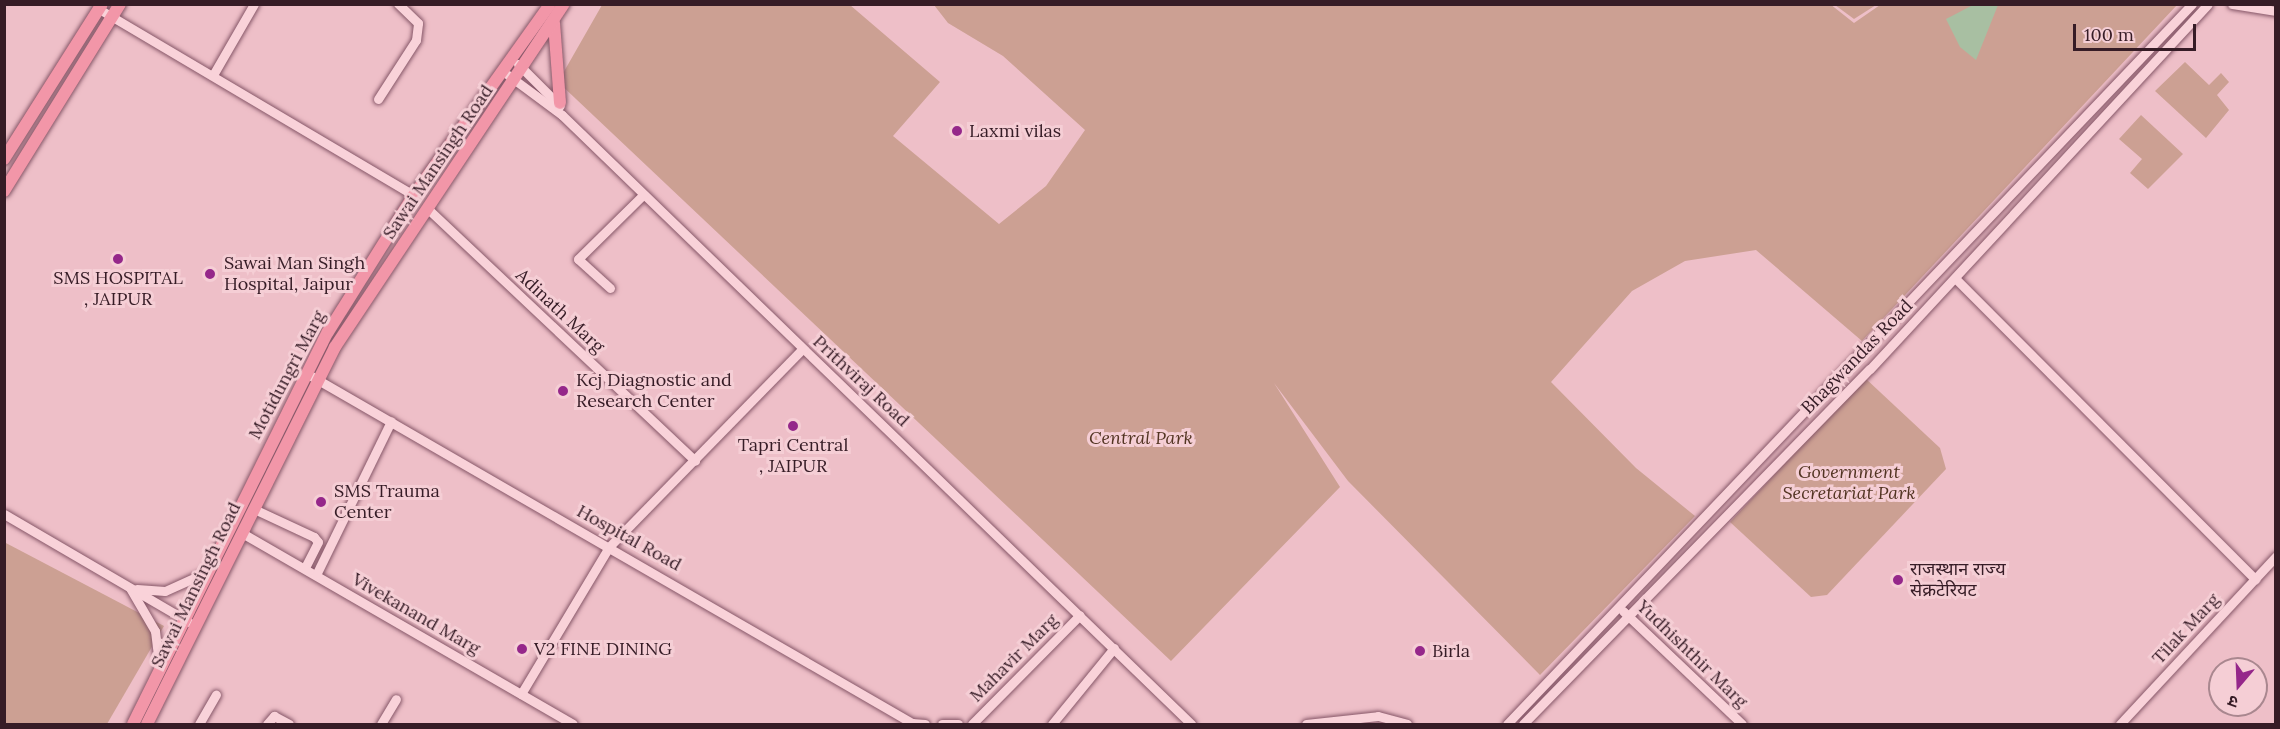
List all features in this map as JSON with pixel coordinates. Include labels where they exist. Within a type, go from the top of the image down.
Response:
[{"type":"main road","points":[[4,191],[120,4]]},
{"type":"main road","name":"Motidungri Marg","points":[[133,724],[306,373],[414,195],[550,4]]},
{"type":"main road","name":"Sawai Mansingh Road","points":[[147,724],[318,378],[564,4]]},
{"type":"main road","points":[[4,159],[100,7]]},
{"type":"main road","points":[[554,18],[561,109]]},
{"type":"street","points":[[213,75],[254,4]]},
{"type":"street","points":[[378,99],[416,40],[418,23],[398,4]]},
{"type":"street","name":"Bhagwandas Road","points":[[1523,724],[1623,611],[2192,4]]},
{"type":"street","name":"Bhagwandas Road","points":[[1507,724],[1956,279],[2208,4]]},
{"type":"street","points":[[2232,4],[2276,11]]},
{"type":"street","points":[[100,7],[112,18],[213,75],[414,195]]},
{"type":"street","points":[[511,58],[561,109]]},
{"type":"street","name":"Prithviraj Road","points":[[502,71],[561,109],[643,195],[1191,724]]},
{"type":"street","points":[[610,288],[578,259],[643,195]]},
{"type":"street","name":"Adinath Marg","points":[[428,209],[695,461]]},
{"type":"street","points":[[1956,279],[2255,579]]},
{"type":"street","points":[[521,694],[609,547],[802,349]]},
{"type":"street","name":"Hospital Road","points":[[306,373],[913,724],[925,724]]},
{"type":"street","points":[[316,575],[391,421]]},
{"type":"street","points":[[254,509],[314,537],[318,542],[305,568]]},
{"type":"street","points":[[4,514],[196,626]]},
{"type":"street","name":"Vivekanand Marg","points":[[242,533],[573,724]]},
{"type":"street","name":"Tilak Marg","points":[[2120,724],[2276,556]]},
{"type":"street","points":[[129,587],[165,591],[190,585],[208,571]]},
{"type":"street","points":[[129,587],[155,631],[159,671]]},
{"type":"street","name":"Yudhishthir Marg","points":[[1623,611],[1742,724]]},
{"type":"street","name":"Mahavir Marg","points":[[972,724],[1080,615]]},
{"type":"street","points":[[1052,724],[1114,648]]},
{"type":"street","points":[[199,724],[216,695]]},
{"type":"street","points":[[381,724],[396,699]]},
{"type":"street","points":[[267,724],[274,716],[289,724]]},
{"type":"street","points":[[1306,724],[1378,716],[1407,724]]},
{"type":"street","points":[[942,724],[958,724]]},
{"type":"green space","name":"Central Park","points":[[1830,4],[1854,23],[1880,5],[2177,5],[1862,341],[1756,250],[1685,261],[1632,291],[1551,382],[1636,468],[1695,516],[1540,675],[1348,481],[1274,383],[1340,487],[1171,661],[558,82],[602,5],[850,5],[940,82],[893,136],[999,224],[1046,186],[1085,130],[1003,56],[948,23],[934,5]]},
{"type":"green space","points":[[1835,5],[1876,5],[1854,19]]},
{"type":"green space","points":[[2185,62],[2209,85],[2221,73],[2229,82],[2217,95],[2229,110],[2206,138],[2155,91]]},
{"type":"green space","points":[[2141,115],[2183,154],[2148,189],[2130,173],[2142,159],[2119,139]]},
{"type":"green space","name":"Government Secretariat Park","points":[[1865,378],[1940,448],[1946,469],[1827,595],[1811,597],[1730,522]]},
{"type":"green space","points":[[4,542],[164,626],[107,724],[5,724]]},
{"type":"shaded area","points":[[1975,4],[1998,5],[1976,60],[1960,47],[1946,19]]},
{"type":"place","name":"Laxmi vilas","points":[[957,131]]},
{"type":"place","name":"SMS HOSPITAL , JAIPUR","points":[[118,259]]},
{"type":"place","name":"Sawai Man Singh Hospital, Jaipur","points":[[210,274]]},
{"type":"place","name":"Kcj Diagnostic and Research Center","points":[[563,391]]},
{"type":"place","name":"Tapri Central , JAIPUR","points":[[793,426]]},
{"type":"place","name":"SMS Trauma Center","points":[[321,502]]},
{"type":"place","name":"राजस्थान राज्य सेक्रटेरियट","points":[[1898,580]]},
{"type":"place","name":"V2 FINE DINING","points":[[522,649]]},
{"type":"place","name":"Birla","points":[[1420,651]]}]
